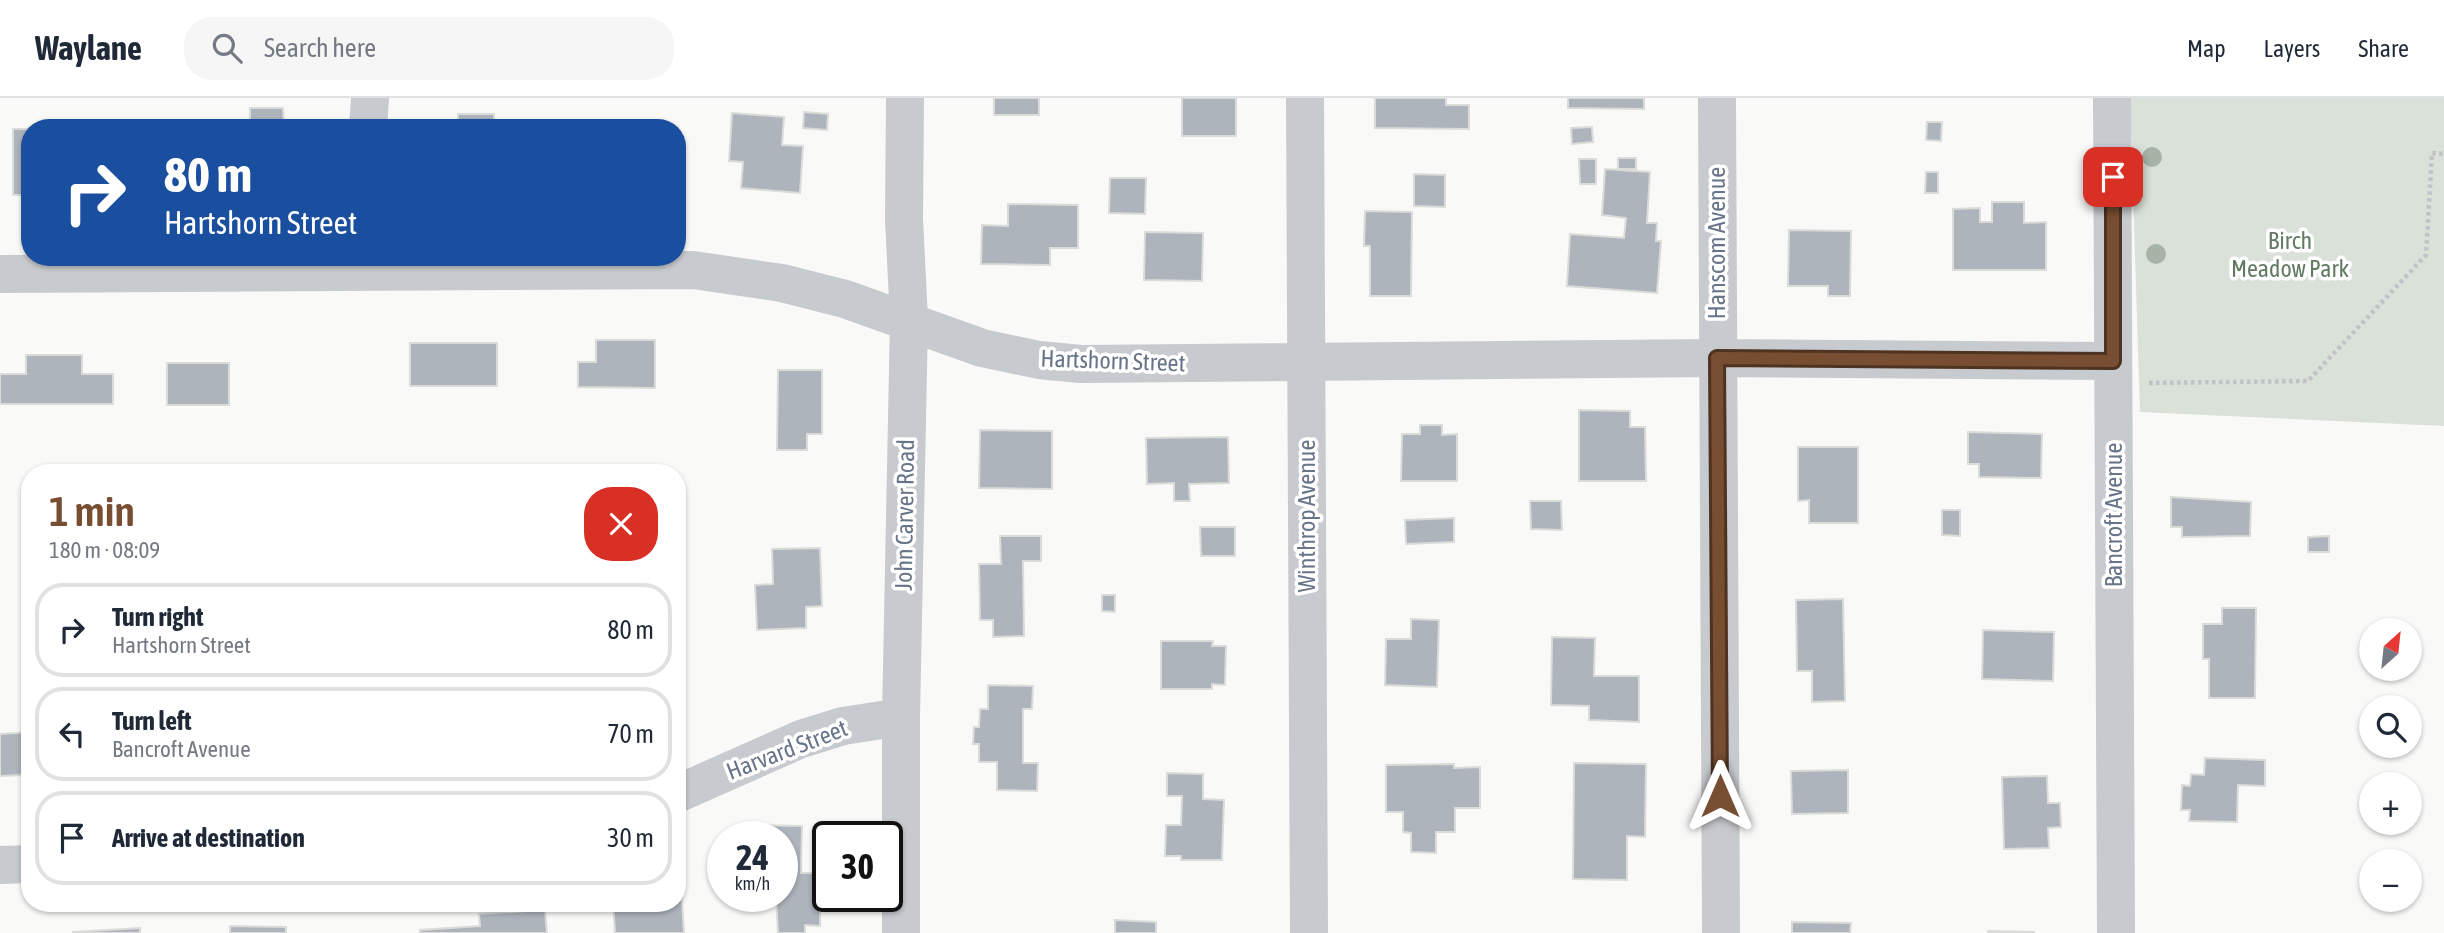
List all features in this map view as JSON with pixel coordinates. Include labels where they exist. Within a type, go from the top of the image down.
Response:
[{"type":"street","points":[[369,119],[370,98]]},
{"type":"street","name":"John Carver Road","points":[[901,933],[901,717],[909,320],[904,219],[905,98]]},
{"type":"street","name":"Winthrop Avenue","points":[[1305,98],[1309,933]]},
{"type":"street","name":"Hanscom Avenue","points":[[1717,98],[1721,933]]},
{"type":"street","name":"Bancroft Avenue","points":[[2112,98],[2116,933]]},
{"type":"street","name":"Hartshorn Street","points":[[0,274],[286,266]]},
{"type":"street","name":"Hartshorn Street","points":[[469,266],[693,270],[782,283],[845,299],[973,345],[1039,360],[1121,366],[1717,358],[2113,372]]},
{"type":"street","name":"Harvard Street","points":[[686,790],[801,739],[844,726],[901,717]]},
{"type":"street","points":[[0,865],[21,864]]},
{"type":"path","points":[[2113,372],[2308,381],[2426,255],[2432,153],[2444,154]]},
{"type":"green space","name":"Birch Meadow Park","points":[[2130,98],[2444,98],[2444,426],[2140,412]]},
{"type":"building","points":[[994,98],[1039,98],[1039,115],[994,115]]},
{"type":"building","points":[[1182,98],[1236,98],[1236,136],[1182,136]]},
{"type":"building","points":[[1375,98],[1446,98],[1446,105],[1469,105],[1469,129],[1375,128]]},
{"type":"building","points":[[1568,98],[1644,98],[1644,109],[1568,108]]},
{"type":"building","points":[[250,108],[283,108],[284,119],[250,119]]},
{"type":"building","points":[[804,112],[828,114],[827,130],[803,128]]},
{"type":"building","points":[[732,113],[784,117],[782,145],[803,146],[800,193],[741,188],[743,162],[729,161]]},
{"type":"building","points":[[458,114],[494,114],[494,119],[458,119]]},
{"type":"building","points":[[1927,122],[1942,122],[1941,141],[1926,140]]},
{"type":"building","points":[[1592,127],[1593,142],[1572,144],[1571,128]]},
{"type":"building","points":[[13,129],[21,129],[21,195],[13,195]]},
{"type":"building","points":[[1618,158],[1636,158],[1636,169],[1618,169]]},
{"type":"building","points":[[1579,159],[1596,159],[1596,184],[1580,184]]},
{"type":"building","points":[[1605,169],[1650,172],[1647,223],[1657,223],[1656,241],[1661,241],[1657,293],[1567,286],[1570,234],[1624,238],[1626,218],[1602,215]]},
{"type":"building","points":[[1926,172],[1938,172],[1938,193],[1925,193]]},
{"type":"building","points":[[1414,174],[1445,175],[1445,207],[1414,206]]},
{"type":"building","points":[[1110,178],[1146,178],[1145,214],[1109,213]]},
{"type":"building","points":[[1992,202],[2024,202],[2024,223],[2046,222],[2046,270],[1953,270],[1953,209],[1980,208],[1980,222],[1992,222]]},
{"type":"building","points":[[1008,204],[1078,205],[1078,248],[1050,248],[1050,265],[981,264],[982,225],[1008,226]]},
{"type":"building","points":[[1365,211],[1412,212],[1411,296],[1370,296],[1370,246],[1364,246]]},
{"type":"building","points":[[1789,230],[1851,231],[1850,296],[1828,296],[1828,286],[1788,286]]},
{"type":"building","points":[[1145,232],[1203,233],[1202,281],[1144,280]]},
{"type":"building","points":[[596,340],[655,340],[655,388],[578,387],[578,362],[596,362]]},
{"type":"building","points":[[410,343],[497,343],[497,386],[410,386]]},
{"type":"building","points":[[26,355],[82,355],[82,374],[113,374],[113,404],[0,404],[0,374],[26,374]]},
{"type":"building","points":[[167,363],[229,363],[229,405],[167,405]]},
{"type":"building","points":[[778,370],[822,370],[822,434],[807,434],[807,450],[777,450]]},
{"type":"building","points":[[1579,410],[1630,411],[1630,427],[1645,427],[1646,481],[1579,481]]},
{"type":"building","points":[[1420,425],[1442,425],[1442,435],[1457,434],[1457,481],[1401,481],[1402,434],[1420,434]]},
{"type":"building","points":[[980,430],[1052,431],[1052,489],[979,488]]},
{"type":"building","points":[[1968,432],[2042,434],[2041,478],[1979,477],[1979,464],[1968,464]]},
{"type":"building","points":[[1228,437],[1229,483],[1189,484],[1190,501],[1174,501],[1174,483],[1147,484],[1146,438]]},
{"type":"building","points":[[1798,447],[1858,447],[1858,523],[1809,523],[1809,500],[1798,501]]},
{"type":"building","points":[[2171,497],[2251,502],[2250,536],[2182,537],[2182,527],[2171,527]]},
{"type":"building","points":[[1530,501],[1561,501],[1562,530],[1531,529]]},
{"type":"building","points":[[1942,510],[1960,510],[1960,536],[1942,535]]},
{"type":"building","points":[[1454,518],[1454,542],[1406,544],[1405,520]]},
{"type":"building","points":[[1200,527],[1235,527],[1235,556],[1201,556]]},
{"type":"building","points":[[1000,536],[1041,536],[1041,561],[1023,561],[1024,636],[993,637],[993,620],[980,620],[979,564],[1001,564]]},
{"type":"building","points":[[2329,536],[2329,552],[2308,552],[2308,537]]},
{"type":"building","points":[[820,548],[822,606],[806,607],[806,628],[757,630],[755,585],[773,584],[772,549]]},
{"type":"building","points":[[1102,595],[1115,595],[1115,612],[1102,611]]},
{"type":"building","points":[[1843,599],[1845,701],[1812,702],[1812,671],[1797,671],[1796,600]]},
{"type":"building","points":[[2222,608],[2256,608],[2255,698],[2209,698],[2209,659],[2203,659],[2203,624],[2222,624]]},
{"type":"building","points":[[1411,619],[1439,620],[1437,687],[1385,685],[1386,639],[1411,639]]},
{"type":"building","points":[[1983,630],[2054,632],[2053,681],[1982,679]]},
{"type":"building","points":[[1552,637],[1595,638],[1594,676],[1639,676],[1639,722],[1589,720],[1589,706],[1551,705]]},
{"type":"building","points":[[1161,641],[1213,641],[1212,646],[1226,646],[1225,685],[1212,684],[1212,689],[1161,689]]},
{"type":"building","points":[[988,685],[1033,686],[1032,709],[1023,709],[1023,763],[1038,763],[1037,791],[997,790],[997,762],[979,762],[979,744],[973,744],[974,727],[979,727],[980,709],[988,709]]},
{"type":"building","points":[[21,733],[21,775],[0,776],[0,734]]},
{"type":"building","points":[[2205,758],[2265,760],[2265,786],[2238,785],[2237,822],[2189,821],[2190,810],[2181,810],[2182,785],[2190,786],[2191,774],[2204,775]]},
{"type":"building","points":[[1574,763],[1646,764],[1645,837],[1627,836],[1627,880],[1573,879]]},
{"type":"building","points":[[1454,764],[1454,768],[1480,767],[1480,808],[1455,808],[1455,832],[1436,832],[1436,853],[1411,852],[1411,833],[1403,832],[1403,812],[1386,812],[1386,765]]},
{"type":"building","points":[[1848,770],[1848,813],[1792,814],[1791,771]]},
{"type":"building","points":[[1167,773],[1203,774],[1203,799],[1224,800],[1222,860],[1181,860],[1181,856],[1165,856],[1166,825],[1181,825],[1182,796],[1167,796]]},
{"type":"building","points":[[2047,776],[2048,803],[2060,803],[2061,827],[2048,828],[2049,848],[2004,849],[2002,777]]},
{"type":"building","points":[[798,826],[802,826],[801,873],[812,873],[812,912],[820,912],[820,926],[805,925],[805,933],[778,933],[777,912],[798,912]]},
{"type":"building","points":[[545,912],[547,933],[420,933],[420,930],[480,926],[479,914]]},
{"type":"building","points":[[614,912],[683,912],[684,933],[615,933]]},
{"type":"building","points":[[1115,920],[1156,922],[1156,933],[1115,933]]},
{"type":"building","points":[[1792,922],[1851,923],[1850,933],[1792,933]]},
{"type":"building","points":[[230,926],[286,927],[286,933],[230,933]]},
{"type":"building","points":[[140,928],[140,933],[73,933],[73,932]]},
{"type":"building","points":[[2034,932],[2034,933],[1988,933]]},
{"type":"route","points":[[1720,796],[1717,358],[2113,361],[2113,177]]}]
